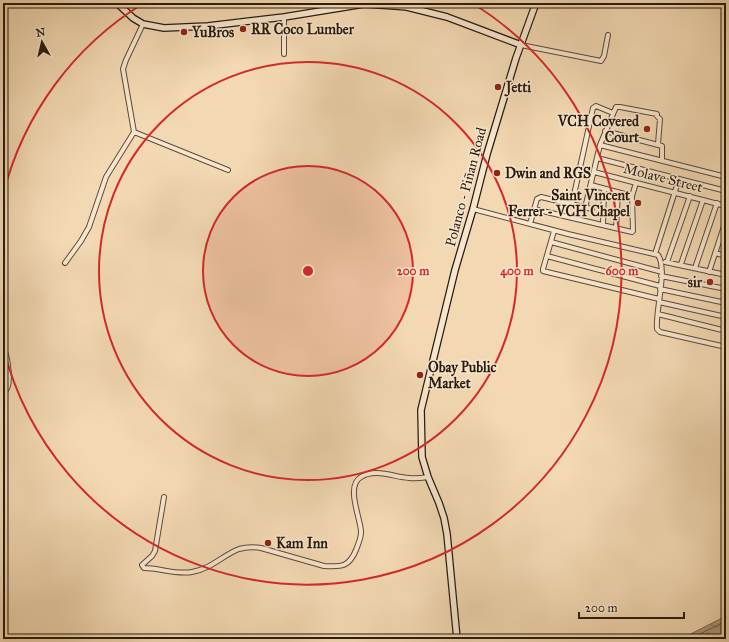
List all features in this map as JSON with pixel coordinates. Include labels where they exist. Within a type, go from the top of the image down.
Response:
[{"type":"main road","points":[[117,3],[143,24],[164,28],[189,27],[284,17],[364,4],[407,7],[447,17],[521,45]]},
{"type":"main road","name":"Polanco - Piñan Road","points":[[457,639],[447,534],[439,503],[428,477],[422,457],[421,410],[453,277],[473,210],[487,154],[521,45],[536,3]]},
{"type":"street","points":[[284,17],[284,54]]},
{"type":"street","points":[[65,263],[82,242],[89,227],[106,177],[134,132],[123,69],[143,24]]},
{"type":"street","points":[[521,45],[601,60],[604,56],[608,35]]},
{"type":"street","points":[[572,204],[593,108],[596,106],[613,113]]},
{"type":"street","points":[[585,208],[600,145],[616,107],[657,114],[660,119],[660,145],[662,160]]},
{"type":"street","points":[[605,131],[660,145]]},
{"type":"street","points":[[134,132],[228,170]]},
{"type":"street","points":[[600,145],[726,177]]},
{"type":"street","points":[[597,158],[726,191]]},
{"type":"street","name":"Molave Street","points":[[594,172],[726,206]]},
{"type":"street","points":[[655,254],[679,179]]},
{"type":"street","points":[[534,209],[630,232],[633,231],[632,196],[636,183]]},
{"type":"street","points":[[591,185],[632,196]]},
{"type":"street","points":[[603,225],[604,189]]},
{"type":"street","points":[[616,228],[618,192]]},
{"type":"street","points":[[667,262],[690,196]]},
{"type":"street","points":[[530,224],[537,199],[539,198],[572,204],[592,210]]},
{"type":"street","points":[[681,264],[703,200]]},
{"type":"street","points":[[694,268],[717,203]]},
{"type":"street","points":[[473,210],[655,254],[660,259],[667,262],[726,275]]},
{"type":"street","points":[[709,272],[726,220]]},
{"type":"street","points":[[554,230],[542,271],[726,317]]},
{"type":"street","points":[[551,242],[662,274],[726,289]]},
{"type":"street","points":[[715,252],[726,256]]},
{"type":"street","points":[[547,256],[660,288],[726,303]]},
{"type":"street","points":[[660,259],[662,274],[657,330],[660,332],[726,347]]},
{"type":"street","points":[[658,314],[726,331]]},
{"type":"street","points":[[3,348],[6,352],[5,365],[9,381],[3,394]]},
{"type":"street","points":[[3,379],[9,381]]},
{"type":"street","points":[[164,497],[156,551],[142,565],[144,568],[152,568],[176,573],[193,572],[217,563],[238,550],[251,547],[261,548],[324,566],[333,567],[344,566],[351,561],[360,538],[361,531],[354,490],[360,477],[370,473],[379,473],[410,479],[428,477]]},
{"type":"water","points":[[726,616],[726,639],[681,639]]},
{"type":"place","name":"RR Coco Lumber","points":[[243,29]]},
{"type":"place","name":"YuBros","points":[[184,32]]},
{"type":"place","name":"Jetti","points":[[498,87]]},
{"type":"place","name":"VCH Covered Court","points":[[647,129]]},
{"type":"place","name":"Dwin and RGS","points":[[497,173]]},
{"type":"place","name":"Saint Vincent Ferrer - VCH Chapel","points":[[638,203]]},
{"type":"place","name":"sir","points":[[710,282]]},
{"type":"place","name":"Obay Public Market","points":[[420,375]]},
{"type":"place","name":"Kam Inn","points":[[268,543]]}]
